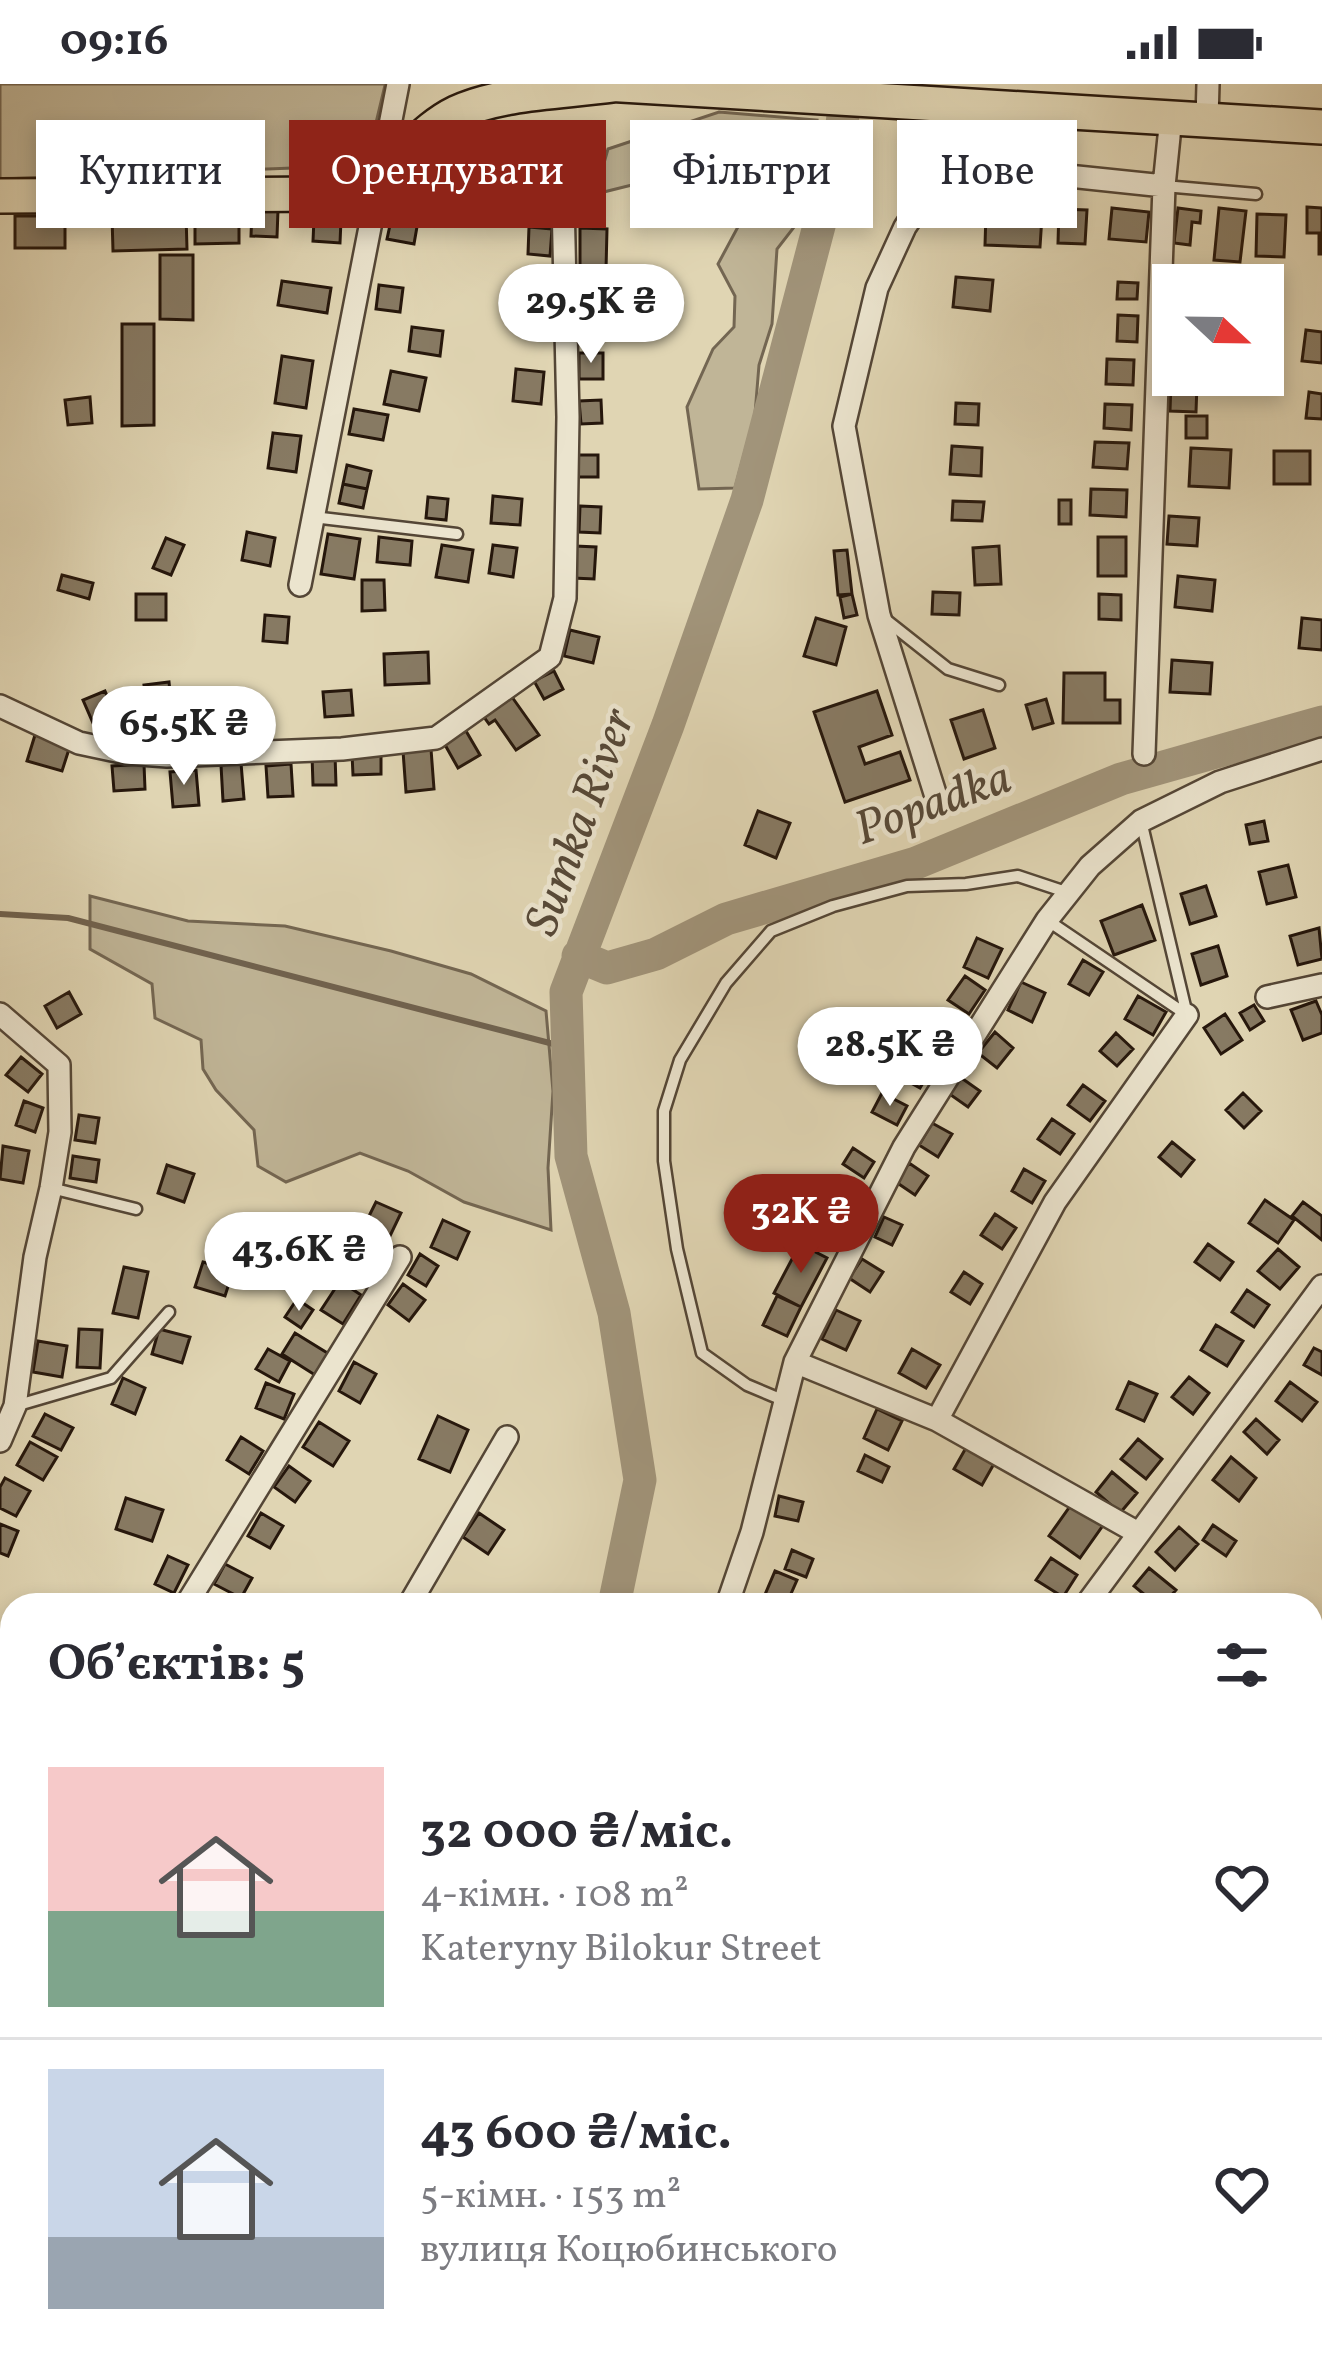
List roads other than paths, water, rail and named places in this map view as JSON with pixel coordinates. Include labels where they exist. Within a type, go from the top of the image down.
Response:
[{"type":"main road","points":[[446,120],[485,105],[609,84],[736,87],[908,104],[1322,127]]},
{"type":"main road","points":[[0,196],[289,194]]},
{"type":"street","points":[[391,120],[398,84]]},
{"type":"street","points":[[1207,118],[1208,84]]},
{"type":"street","points":[[1144,754],[1164,186],[1172,117]]},
{"type":"street","points":[[940,806],[878,615],[844,425],[877,289],[905,227],[929,191],[964,165],[1164,186]]},
{"type":"street","points":[[300,585],[371,228]]},
{"type":"street","points":[[0,706],[79,743],[126,753],[167,756],[342,748],[436,738],[550,657],[565,598],[568,417],[564,228]]},
{"type":"street","points":[[731,1593],[752,1532],[795,1363],[904,1148],[1047,920],[1090,866],[1141,821],[1220,782],[1322,748]]},
{"type":"street","points":[[1267,997],[1322,985]]},
{"type":"street","points":[[0,1014],[59,1065],[60,1132],[35,1257],[15,1406],[0,1441]]},
{"type":"street","points":[[937,1420],[1055,1202],[1187,1015]]},
{"type":"street","points":[[193,1593],[400,1257]]},
{"type":"street","points":[[1096,1593],[1322,1286]]},
{"type":"street","points":[[795,1363],[937,1420],[1138,1533]]},
{"type":"street","points":[[417,1593],[507,1437]]},
{"type":"lane","points":[[1164,186],[1256,194]]},
{"type":"lane","points":[[313,517],[458,534]]},
{"type":"lane","points":[[878,615],[948,669],[999,685]]},
{"type":"lane","points":[[1141,821],[1187,1015]]},
{"type":"lane","points":[[785,1401],[747,1385],[702,1353],[677,1249],[664,1161],[664,1111],[680,1060],[726,983],[771,931],[907,886],[1018,876],[1069,892]]},
{"type":"lane","points":[[1047,920],[1187,1015]]},
{"type":"lane","points":[[51,1188],[136,1209]]},
{"type":"lane","points":[[15,1406],[111,1378],[169,1312]]},
{"type":"waterway","name":"Sumka River","points":[[616,1593],[640,1480],[614,1313],[571,1156],[566,992],[747,500],[840,146],[846,84]]},
{"type":"waterway","name":"Popadka","points":[[578,956],[607,968],[656,954],[726,919],[916,863],[1121,779],[1322,722]]},
{"type":"waterway","points":[[0,914],[68,918],[565,1047]]}]
